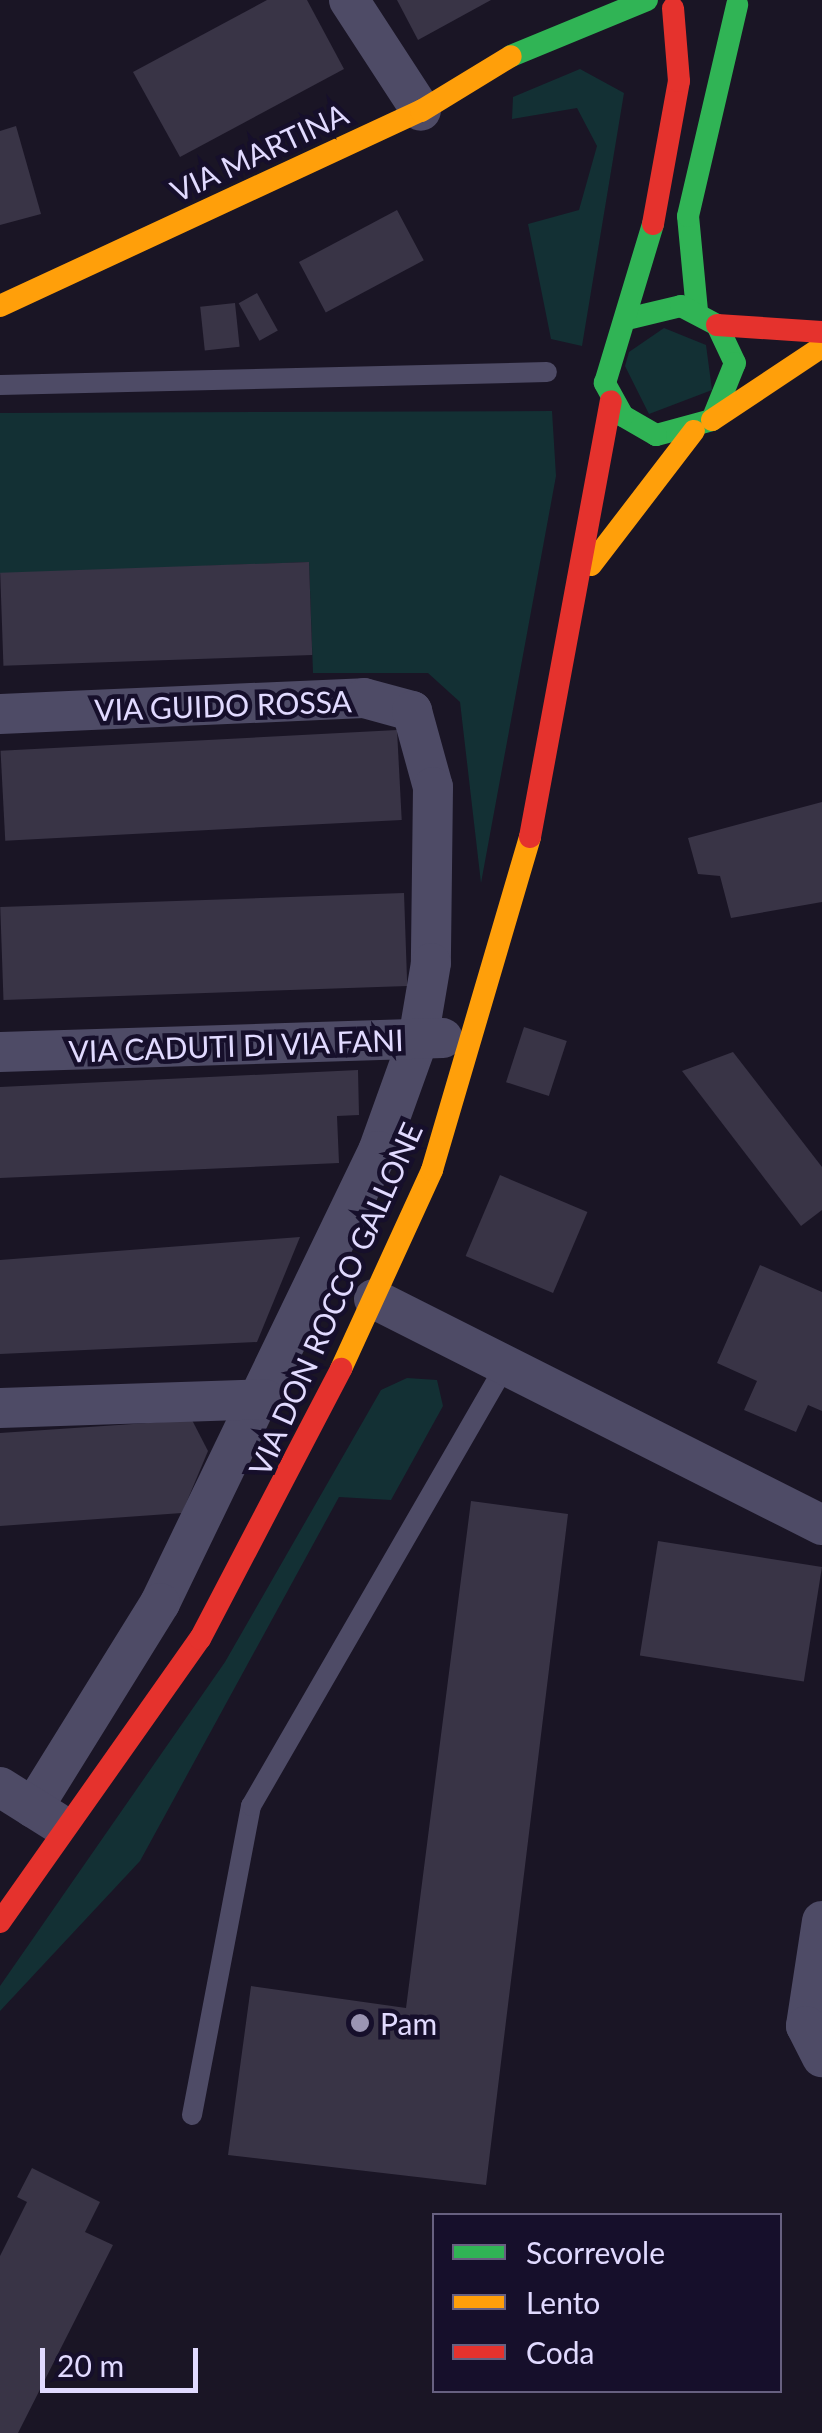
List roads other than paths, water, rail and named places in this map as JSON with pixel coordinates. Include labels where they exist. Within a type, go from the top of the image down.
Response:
[{"type":"main road","points":[[537,40],[581,0]]},
{"type":"main road","points":[[537,40],[647,0]]},
{"type":"main road","points":[[740,3],[706,17],[669,4],[680,82],[631,318],[604,365],[611,401],[637,428],[703,426],[822,348]]},
{"type":"main road","points":[[584,575],[703,426],[734,363],[707,318],[688,216],[709,95],[740,3]]},
{"type":"main road","name":"VIA MARTINA","points":[[0,306],[421,111],[537,40]]},
{"type":"main road","points":[[631,318],[663,306],[707,318],[822,332]]},
{"type":"main road","name":"VIA DON ROCCO GALLONE","points":[[0,1922],[200,1639],[296,1468],[432,1170],[546,785],[611,401]]},
{"type":"street","points":[[349,0],[421,111]]},
{"type":"street","name":"VIA GUIDO ROSSA","points":[[0,714],[364,698],[412,712],[433,787],[431,963],[418,1040]]},
{"type":"street","name":"VIA CADUTI DI VIA FANI","points":[[0,1052],[472,1036]]},
{"type":"street","points":[[68,1830],[16,1798],[160,1602],[265,1399],[378,1151],[418,1040]]},
{"type":"street","points":[[374,1299],[822,1524]]},
{"type":"street","points":[[0,1408],[265,1399]]},
{"type":"street","points":[[822,1921],[806,2026],[822,2056]]},
{"type":"lane","points":[[0,385],[546,372]]},
{"type":"lane","points":[[192,2116],[251,1806],[505,1366]]},
{"type":"place","name":"Pam","points":[[360,2023]]}]
